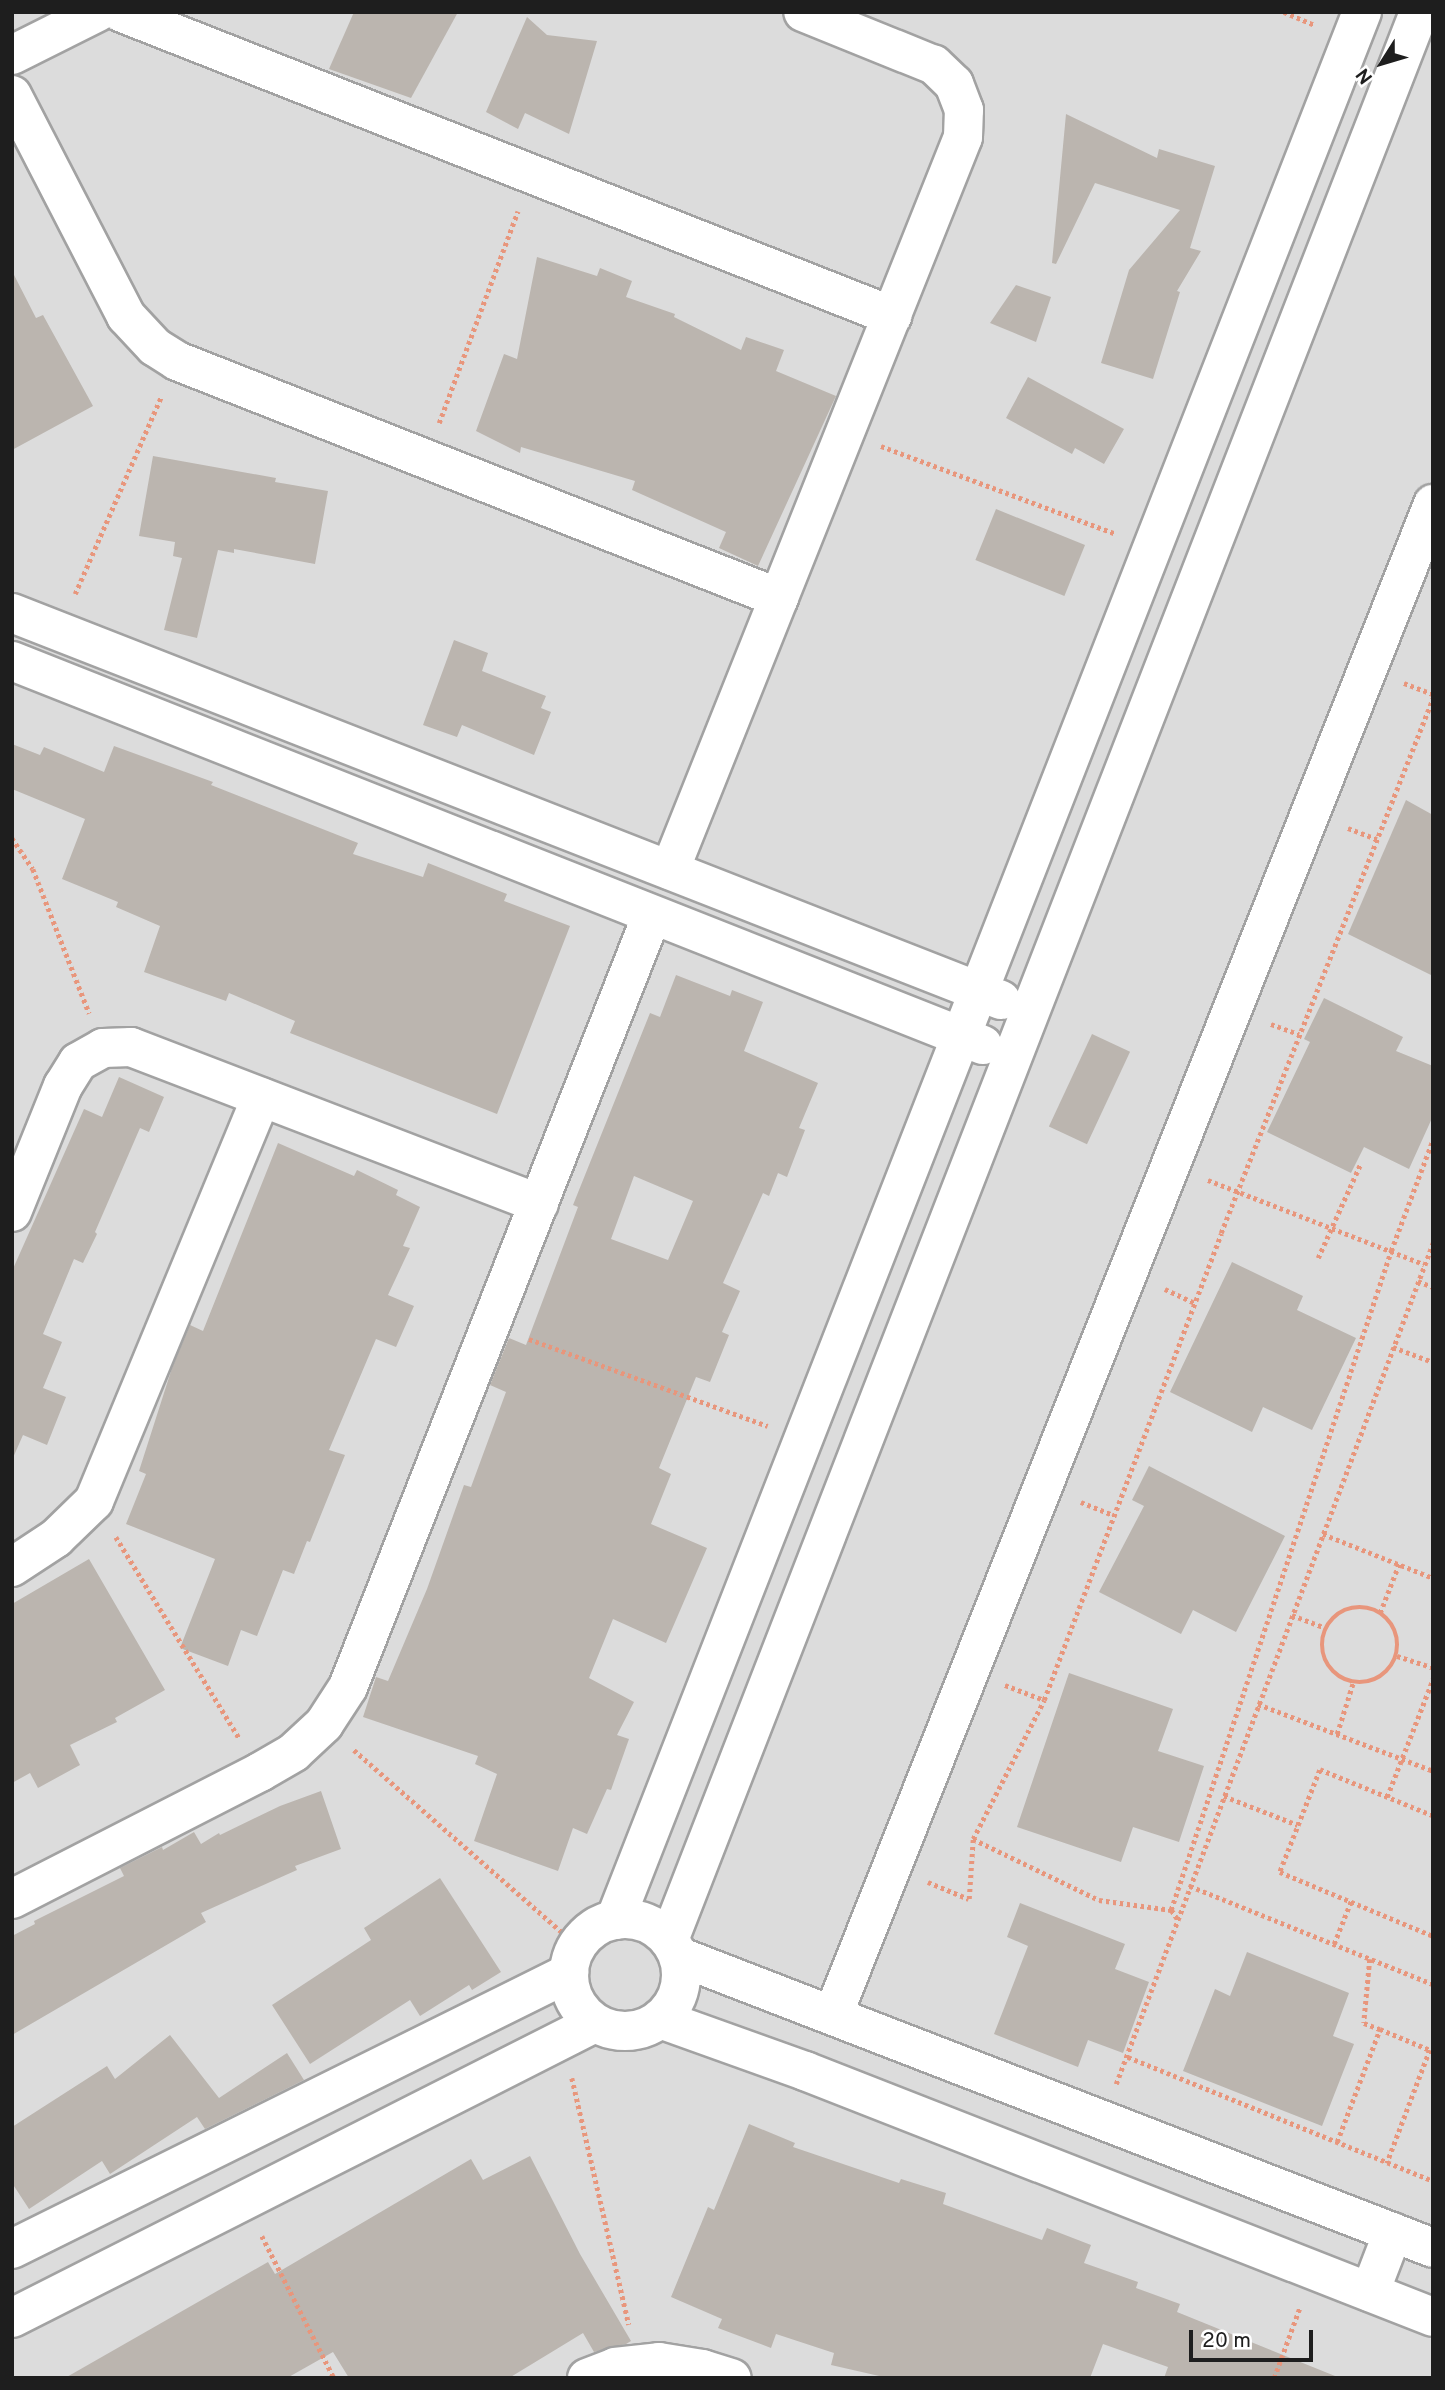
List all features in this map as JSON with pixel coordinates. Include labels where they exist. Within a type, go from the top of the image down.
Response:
[{"type":"street","points":[[12,55],[98,12]]},
{"type":"street","points":[[120,12],[892,316]]},
{"type":"street","points":[[670,870],[963,137],[964,110],[954,84],[934,65],[803,12]]},
{"type":"street","points":[[615,1920],[1362,12]]},
{"type":"street","points":[[12,2318],[579,2031],[628,2032],[660,2020],[672,2006],[680,1990],[673,1948],[1011,1056],[1419,12]]},
{"type":"street","points":[[12,95],[126,316],[155,347],[177,361],[779,598]]},
{"type":"street","points":[[833,2015],[1168,1164],[1433,504]]},
{"type":"street","points":[[12,613],[1029,1011]]},
{"type":"street","points":[[12,661],[1011,1056]]},
{"type":"street","points":[[12,1899],[260,1772],[294,1752],[324,1724],[348,1686],[652,915]]},
{"type":"street","points":[[12,1212],[63,1086],[78,1062],[103,1048],[131,1047],[538,1204]]},
{"type":"street","points":[[12,1567],[56,1538],[94,1502],[261,1097]]},
{"type":"street","points":[[579,2031],[580,2010],[571,1993],[573,1960],[587,1933],[615,1920],[635,1920],[653,1927],[673,1948],[833,2015],[1433,2248]]},
{"type":"street","points":[[12,2249],[573,1960]]},
{"type":"street","points":[[660,2020],[805,2071],[1433,2317]]},
{"type":"street","points":[[181,2164],[209,2218]]},
{"type":"street","points":[[1370,2292],[1393,2232]]},
{"type":"street","points":[[587,2378],[615,2367],[659,2362],[702,2369],[732,2378]]},
{"type":"path","points":[[425,459],[532,174]]},
{"type":"path","points":[[59,631],[177,361]]},
{"type":"path","points":[[845,433],[1152,548]]},
{"type":"path","points":[[891,1868],[969,1899],[973,1839],[1044,1700],[1237,1191],[1433,698]]},
{"type":"path","points":[[12,838],[33,869],[103,1048]]},
{"type":"path","points":[[1171,1910],[1391,1251],[1433,1139]]},
{"type":"path","points":[[1168,1164],[1424,1264]]},
{"type":"path","points":[[1318,1258],[1360,1165]]},
{"type":"path","points":[[1101,2119],[1128,2057],[1258,1704],[1433,1243]]},
{"type":"path","points":[[1418,1281],[1433,1287]]},
{"type":"path","points":[[489,1325],[804,1439]]},
{"type":"path","points":[[1393,1347],[1433,1362]]},
{"type":"path","points":[[94,1502],[260,1772]]},
{"type":"path","points":[[1323,1534],[1433,1578]]},
{"type":"path","points":[[1380,1613],[1399,1564]]},
{"type":"path","points":[[1361,1607],[1380,1613],[1394,1629],[1398,1642],[1397,1656],[1391,1669],[1380,1678],[1353,1683],[1329,1668],[1324,1655],[1326,1628],[1335,1616],[1347,1610],[1361,1607]]},
{"type":"path","points":[[1292,1615],[1326,1628]]},
{"type":"path","points":[[1397,1656],[1433,1668]]},
{"type":"path","points":[[1387,1797],[1433,1679]]},
{"type":"path","points":[[1336,1734],[1353,1683]]},
{"type":"path","points":[[1258,1704],[1433,1770]]},
{"type":"path","points":[[324,1724],[573,1960]]},
{"type":"path","points":[[1433,1816],[1320,1770],[1280,1872],[1433,1936]]},
{"type":"path","points":[[1224,1796],[1298,1826]]},
{"type":"path","points":[[973,1839],[1099,1900],[1171,1910],[1178,1919]]},
{"type":"path","points":[[1190,1886],[1433,1984]]},
{"type":"path","points":[[1334,1944],[1350,1901]]},
{"type":"path","points":[[1370,1959],[1364,2023],[1431,2051],[1387,2163]]},
{"type":"path","points":[[1337,2142],[1380,2029]]},
{"type":"path","points":[[579,2031],[638,2365]]},
{"type":"path","points":[[1128,2057],[1433,2182]]},
{"type":"path","points":[[244,2201],[334,2378]]},
{"type":"path","points":[[1274,2378],[1313,2270]]},
{"type":"shaded area","points":[[12,12],[1433,12],[1433,2378],[12,2378]]},
{"type":"building","points":[[354,12],[458,12],[411,98],[329,69]]},
{"type":"building","points":[[527,17],[547,35],[597,41],[569,134],[525,113],[518,129],[486,112]]},
{"type":"building","points":[[1066,114],[1157,158],[1159,149],[1215,166],[1190,248],[1201,251],[1177,291],[1180,292],[1153,379],[1101,363],[1129,270],[1180,210],[1095,183],[1056,264],[1052,263]]},
{"type":"building","points":[[537,257],[597,276],[600,268],[632,281],[626,297],[675,314],[674,317],[741,350],[746,337],[784,350],[776,371],[836,396],[758,566],[719,548],[726,532],[632,490],[635,481],[521,447],[520,453],[476,431],[504,354],[517,359]]},
{"type":"building","points":[[12,271],[36,318],[43,315],[93,406],[12,450]]},
{"type":"building","points":[[1016,285],[1051,297],[1036,342],[990,323]]},
{"type":"building","points":[[1028,377],[1124,429],[1104,464],[1075,448],[1072,454],[1006,418]]},
{"type":"building","points":[[153,456],[276,478],[275,482],[328,491],[315,564],[234,549],[234,553],[218,550],[197,638],[164,630],[182,558],[173,556],[175,542],[139,536]]},
{"type":"building","points":[[996,509],[1085,545],[1064,596],[975,560]]},
{"type":"building","points":[[454,640],[488,653],[482,671],[546,696],[541,708],[551,712],[534,755],[462,725],[457,737],[423,725]]},
{"type":"building","points":[[12,744],[40,755],[44,747],[104,772],[114,746],[213,782],[211,785],[358,843],[353,854],[423,877],[428,863],[507,894],[504,901],[570,926],[497,1114],[290,1033],[295,1021],[229,993],[226,1001],[144,972],[160,926],[116,907],[118,902],[62,879],[85,819],[12,789]]},
{"type":"building","points":[[1406,800],[1433,815],[1433,976],[1348,934]]},
{"type":"building","points":[[676,975],[730,996],[732,990],[763,1002],[744,1051],[818,1083],[799,1128],[805,1130],[787,1177],[778,1173],[769,1196],[763,1193],[723,1283],[740,1291],[722,1332],[729,1335],[710,1382],[696,1377],[659,1468],[671,1474],[651,1524],[707,1548],[666,1643],[613,1619],[589,1678],[634,1702],[617,1735],[629,1739],[611,1790],[607,1789],[587,1834],[573,1828],[558,1871],[474,1841],[497,1774],[475,1764],[478,1756],[363,1717],[376,1677],[388,1681],[427,1589],[464,1485],[471,1487],[506,1392],[490,1385],[509,1338],[526,1345],[578,1207],[573,1205],[650,1013],[660,1017]],"holes":[[[634,1176],[693,1201],[668,1260],[611,1239]]]},
{"type":"building","points":[[1324,998],[1403,1037],[1396,1051],[1433,1066],[1433,1116],[1409,1169],[1364,1147],[1351,1173],[1267,1132],[1310,1042],[1304,1039]]},
{"type":"building","points":[[1092,1034],[1130,1052],[1087,1144],[1049,1126]]},
{"type":"building","points":[[119,1077],[164,1097],[149,1132],[140,1128],[95,1232],[97,1234],[83,1263],[74,1259],[43,1334],[62,1342],[43,1388],[66,1397],[47,1445],[23,1435],[12,1460],[12,1271],[84,1109],[102,1117]]},
{"type":"building","points":[[278,1143],[354,1176],[357,1170],[398,1190],[396,1195],[420,1207],[403,1246],[410,1248],[388,1295],[414,1306],[396,1347],[376,1339],[329,1450],[345,1455],[310,1542],[307,1541],[294,1574],[283,1570],[257,1636],[241,1630],[228,1666],[180,1648],[215,1559],[126,1524],[146,1474],[139,1471],[172,1368],[190,1325],[203,1331]]},
{"type":"building","points":[[1232,1262],[1303,1296],[1297,1310],[1356,1338],[1312,1430],[1263,1407],[1252,1432],[1170,1392]]},
{"type":"building","points":[[1149,1466],[1285,1536],[1236,1632],[1193,1610],[1181,1634],[1099,1592],[1144,1506],[1132,1500]]},
{"type":"building","points":[[89,1559],[165,1690],[115,1718],[117,1722],[70,1745],[80,1765],[38,1788],[30,1773],[12,1783],[12,1604]]},
{"type":"building","points":[[1069,1673],[1173,1709],[1158,1751],[1204,1766],[1179,1842],[1133,1827],[1121,1862],[1017,1827]]},
{"type":"building","points":[[321,1791],[341,1849],[295,1866],[297,1870],[201,1913],[206,1922],[12,2035],[12,1936],[35,1924],[34,1921],[124,1876],[120,1868],[162,1847],[163,1850],[194,1832],[201,1844],[219,1833],[220,1835],[280,1806]]},
{"type":"building","points":[[440,1878],[501,1972],[472,1990],[469,1985],[420,2016],[410,2000],[310,2064],[272,2005],[371,1940],[364,1928]]},
{"type":"building","points":[[1020,1903],[1125,1944],[1115,1969],[1149,1982],[1123,2053],[1088,2040],[1078,2067],[994,2034],[1028,1946],[1007,1937]]},
{"type":"building","points":[[1247,1952],[1349,1993],[1333,2036],[1354,2044],[1322,2126],[1183,2071],[1215,1989],[1230,1996]]},
{"type":"building","points":[[170,2035],[219,2098],[287,2053],[304,2080],[205,2129],[197,2117],[110,2174],[102,2161],[29,2209],[12,2183],[12,2127],[107,2066],[115,2079]]},
{"type":"building","points":[[749,2124],[795,2143],[793,2147],[899,2183],[901,2179],[946,2193],[943,2204],[1042,2240],[1047,2228],[1091,2245],[1084,2263],[1138,2282],[1136,2288],[1180,2304],[1177,2312],[1340,2378],[1164,2378],[1168,2367],[1103,2344],[1090,2378],[888,2378],[831,2365],[834,2353],[776,2334],[771,2348],[718,2328],[722,2319],[671,2297],[708,2207],[714,2210]]},
{"type":"building","points":[[530,2156],[580,2254],[631,2341],[626,2344],[594,2352],[583,2333],[509,2378],[349,2378],[333,2352],[287,2378],[65,2378],[268,2262],[275,2274],[471,2159],[483,2180]]}]
